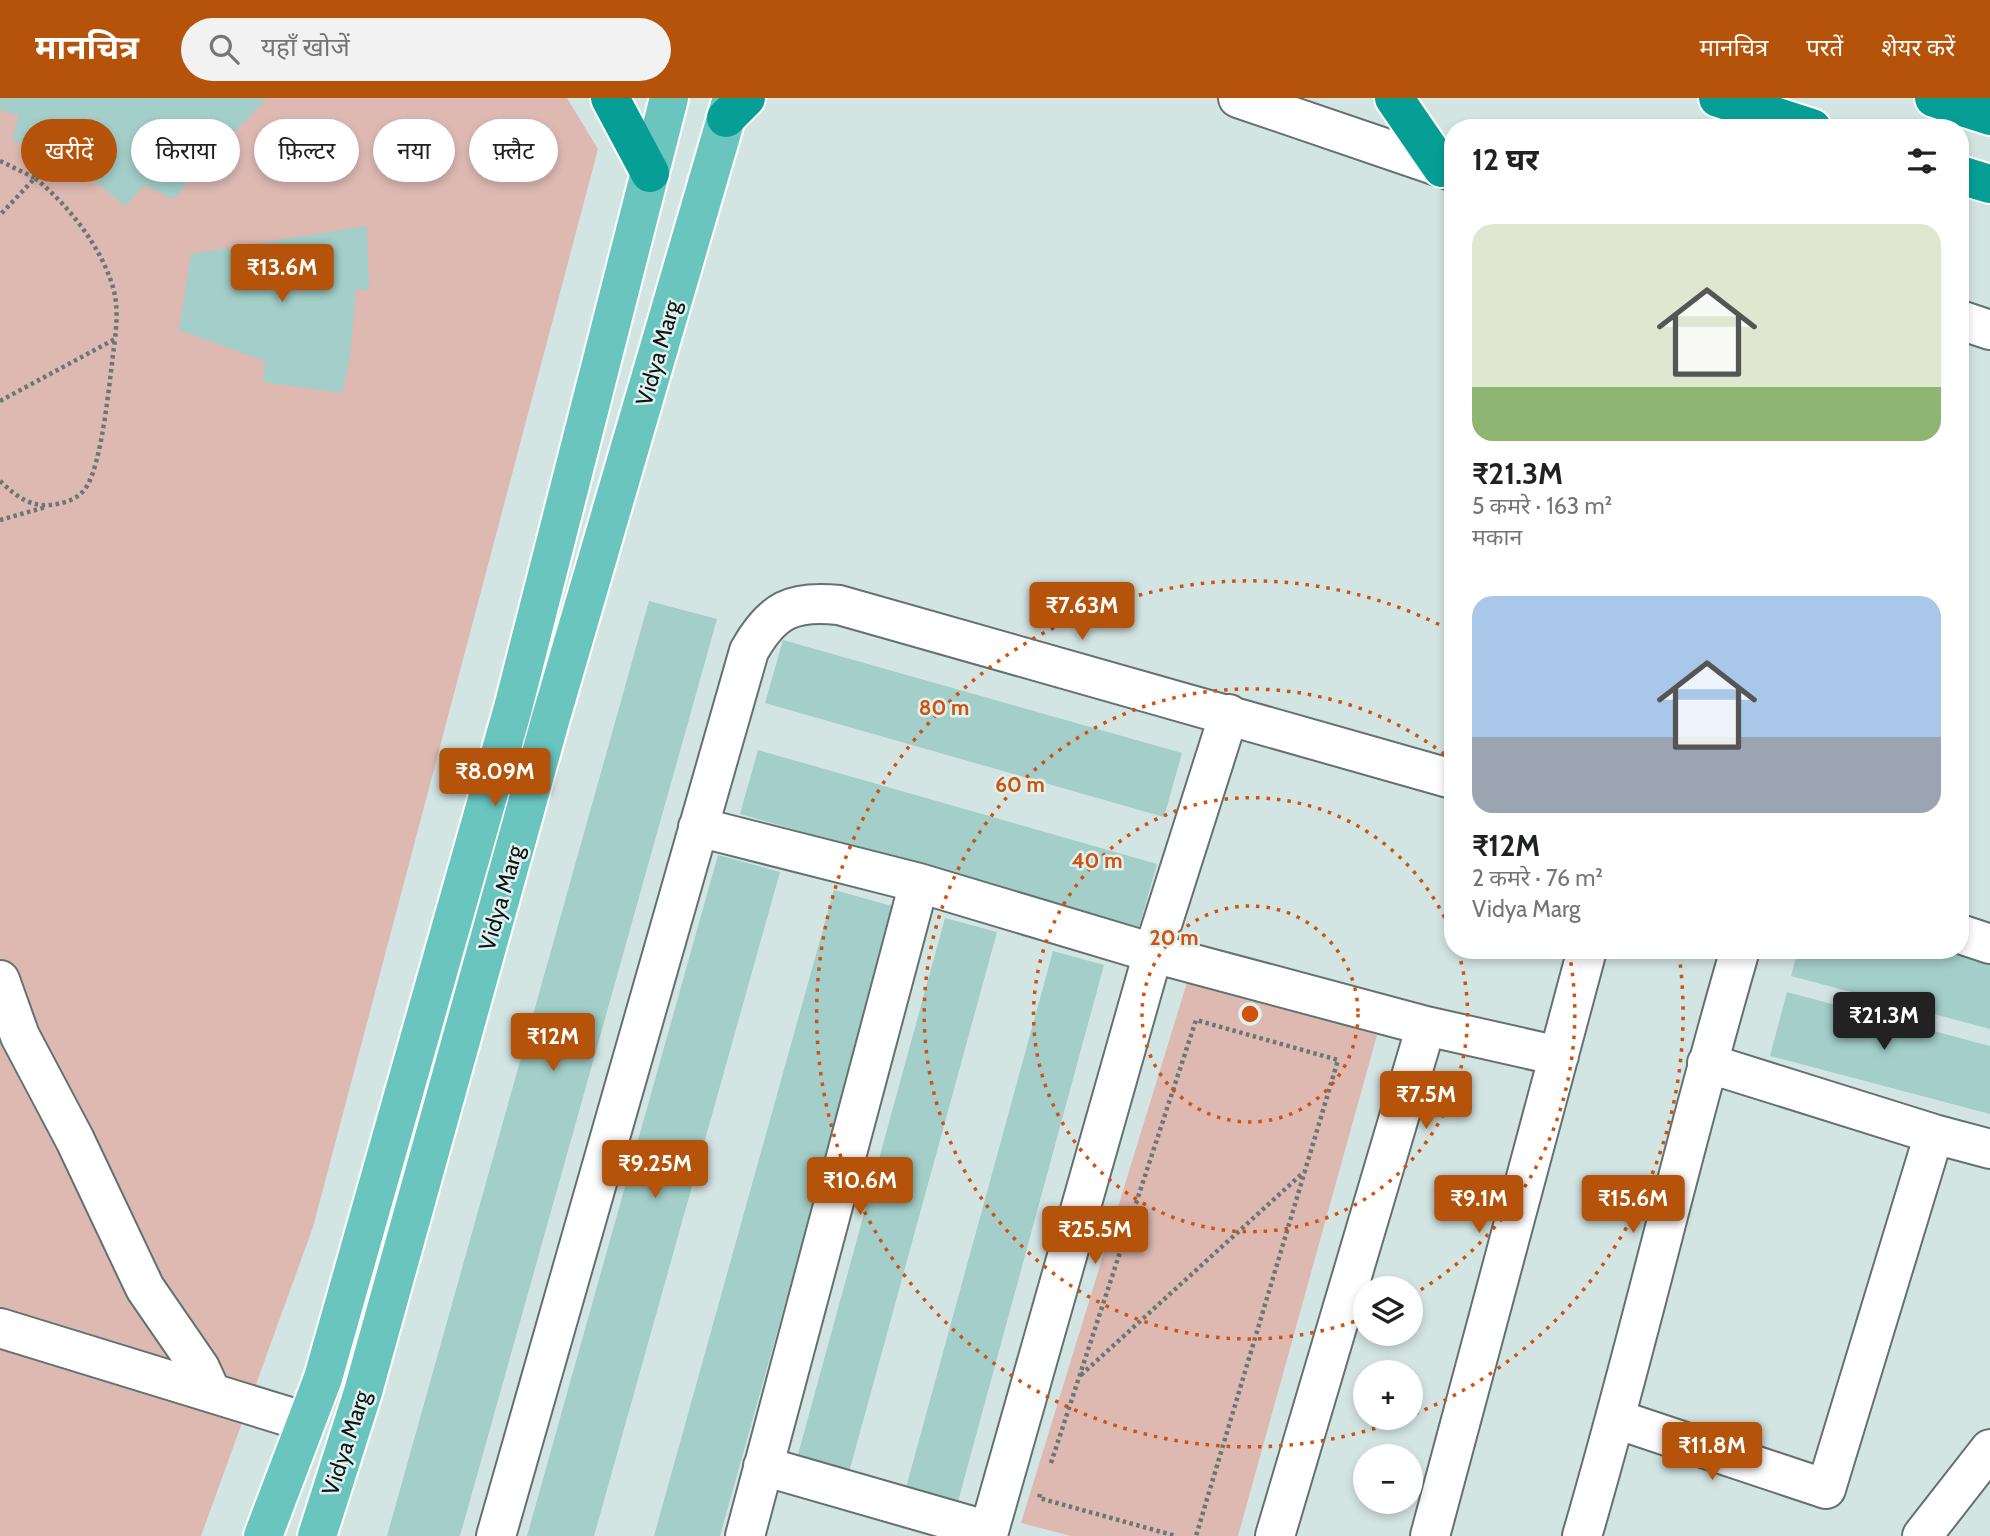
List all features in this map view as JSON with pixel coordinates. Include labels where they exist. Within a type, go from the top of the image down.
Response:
[{"type":"highway","points":[[610,98],[650,173]]},
{"type":"highway","points":[[1394,98],[1444,165]]},
{"type":"highway","points":[[1718,98],[1784,119]]},
{"type":"highway","points":[[1934,98],[1990,116]]},
{"type":"highway","points":[[1969,178],[1990,184]]},
{"type":"main road","name":"Vidya Marg","points":[[263,1536],[323,1378],[513,708],[668,98]]},
{"type":"main road","name":"Vidya Marg","points":[[317,1536],[363,1392],[550,721],[735,105]]},
{"type":"street","points":[[1238,98],[1444,168]]},
{"type":"street","points":[[1969,323],[1990,330]]},
{"type":"street","points":[[496,1536],[749,651],[762,628],[771,620],[800,605],[816,602],[839,605],[1444,777]]},
{"type":"street","points":[[763,1466],[996,1534],[1153,953],[1229,715]]},
{"type":"street","points":[[698,827],[919,883],[1153,953],[1426,1026],[1559,1056]]},
{"type":"street","points":[[745,1536],[919,883]]},
{"type":"street","points":[[1969,937],[1990,944]]},
{"type":"street","points":[[1430,1536],[1585,959]]},
{"type":"street","points":[[1583,1536],[1616,1419],[1707,1063],[1737,959]]},
{"type":"street","points":[[0,980],[20,1036],[75,1140],[145,1288],[200,1368],[211,1392]]},
{"type":"street","points":[[1275,1536],[1426,1026]]},
{"type":"street","points":[[1707,1063],[1990,1149]]},
{"type":"street","points":[[1616,1419],[1826,1489],[1934,1134]]},
{"type":"street","points":[[0,1328],[306,1422]]},
{"type":"street","points":[[1922,1536],[1990,1449]]},
{"type":"path","points":[[0,161],[21,171]]},
{"type":"path","points":[[0,215],[32,182]]},
{"type":"path","points":[[0,520],[66,502],[80,495],[87,487],[99,447],[118,316],[113,286],[102,260],[72,216],[40,182]]},
{"type":"path","points":[[0,401],[115,339]]},
{"type":"path","points":[[0,481],[22,501],[50,506]]},
{"type":"path","points":[[1047,1474],[1196,1020],[1338,1060],[1196,1536]]},
{"type":"path","points":[[1079,1376],[1305,1171]]},
{"type":"path","points":[[1043,1486],[1039,1498],[1176,1536]]},
{"type":"shaded area","points":[[0,98],[567,98],[598,149],[313,1227],[201,1536],[0,1536]]},
{"type":"shaded area","points":[[1188,979],[1377,1035],[1238,1536],[1071,1536],[1021,1523]]},
{"type":"building","points":[[0,98],[267,98],[240,127],[240,119],[131,119],[131,182],[189,182],[173,199],[145,185],[125,206],[96,182],[117,182],[117,119],[21,119],[21,143],[12,140],[19,115],[0,110]]},
{"type":"building","points":[[367,226],[369,290],[356,289],[350,356],[342,393],[263,382],[265,361],[179,330],[191,254]]},
{"type":"building","points":[[649,601],[717,619],[460,1536],[387,1536]]},
{"type":"building","points":[[783,640],[1182,753],[1164,817],[765,703]]},
{"type":"building","points":[[758,750],[1157,864],[1139,927],[740,814]]},
{"type":"building","points":[[718,855],[780,872],[594,1536],[527,1536]]},
{"type":"building","points":[[834,890],[896,907],[720,1536],[654,1536]]},
{"type":"building","points":[[945,918],[997,932],[848,1476],[796,1462]]},
{"type":"building","points":[[1053,951],[1104,965],[956,1509],[904,1495]]},
{"type":"building","points":[[1969,954],[1990,960],[1990,1029],[1791,976],[1796,959],[1969,959]]},
{"type":"building","points":[[1787,992],[1990,1046],[1990,1114],[1770,1056]]}]
